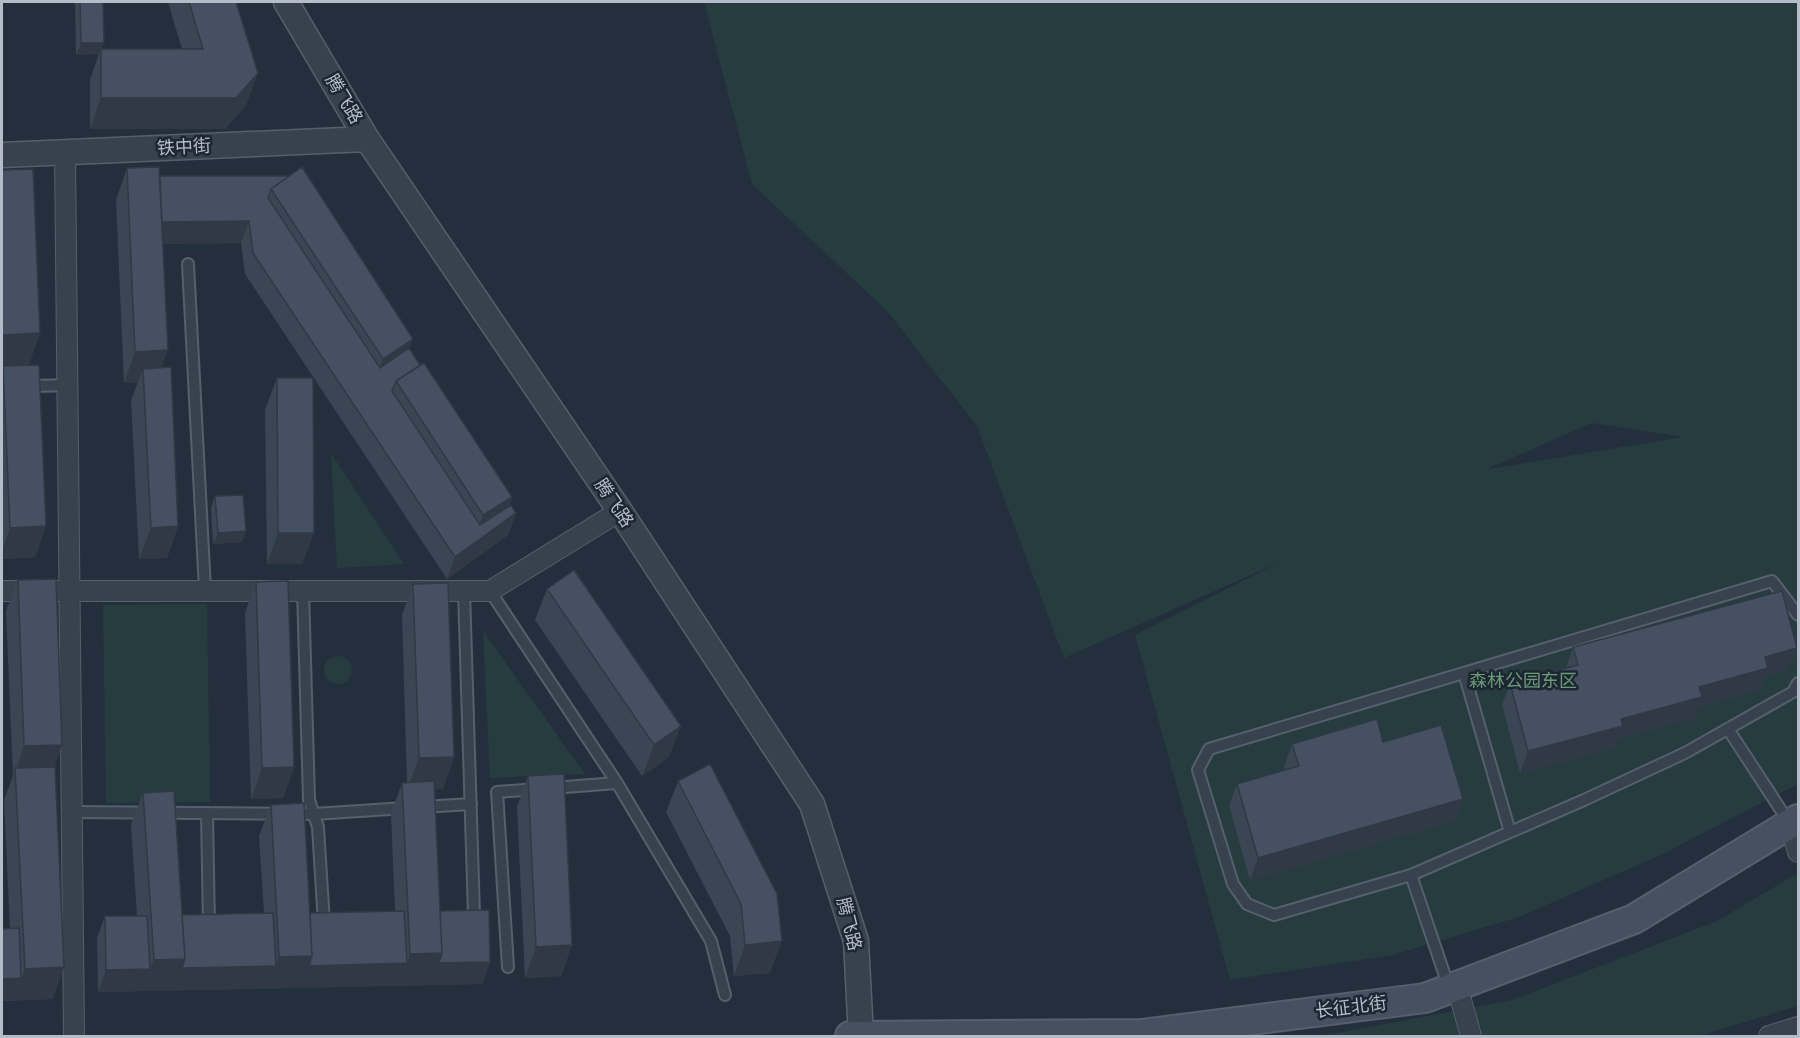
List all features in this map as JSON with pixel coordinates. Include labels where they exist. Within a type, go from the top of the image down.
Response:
[{"type":"main road","name":"长征北街","points":[[850,1036],[1142,1034],[1425,998],[1634,919],[1794,821]]},
{"type":"street","name":"腾飞路","points":[[286,2],[367,139],[620,511],[812,804],[856,941],[861,1036]]},
{"type":"street","name":"铁中街","points":[[2,155],[367,139]]},
{"type":"street","points":[[65,153],[74,1036]]},
{"type":"street","points":[[2,591],[70,589],[490,591],[620,511]]},
{"type":"street","points":[[1794,821],[1798,852]]},
{"type":"street","points":[[1453,987],[1471,1036]]},
{"type":"street","points":[[1769,1036],[1798,1027]]},
{"type":"lane","points":[[188,264],[205,590]]},
{"type":"lane","points":[[2,387],[68,385]]},
{"type":"lane","points":[[1798,615],[1772,581],[1209,749],[1198,770],[1233,884],[1247,904],[1275,915],[1411,874],[1510,832],[1675,757],[1793,692],[1798,683]]},
{"type":"lane","points":[[303,590],[309,800],[318,827],[324,924]]},
{"type":"lane","points":[[464,591],[474,914]]},
{"type":"lane","points":[[490,591],[617,783],[711,941],[725,995]]},
{"type":"lane","points":[[1464,673],[1510,832]]},
{"type":"lane","points":[[1728,729],[1794,821]]},
{"type":"lane","points":[[508,967],[497,792],[617,783]]},
{"type":"lane","points":[[72,812],[314,814],[471,804]]},
{"type":"lane","points":[[207,813],[209,928]]},
{"type":"lane","points":[[1411,874],[1453,987]]},
{"type":"green space","name":"森林公园东区","points":[[704,2],[1798,2],[1798,784],[1661,855],[1519,917],[1393,955],[1230,980],[1135,635],[1280,562],[1064,658],[977,426],[887,311],[752,184]],"holes":[[[1592,423],[1683,437],[1489,469]]]},
{"type":"green space","points":[[331,453],[404,564],[337,568]]},
{"type":"green space","points":[[207,604],[210,802],[106,803],[103,605]]},
{"type":"green space","points":[[483,631],[585,774],[490,778]]},
{"type":"green space","points":[[338,656],[348,660],[352,670],[348,680],[338,684],[328,680],[324,670],[328,660]]},
{"type":"green space","points":[[1798,873],[1798,1006],[1699,1036],[1321,1036],[1512,1000],[1717,921]]},
{"type":"building","points":[[80,2],[103,2],[104,43],[81,43]]},
{"type":"building","points":[[189,2],[236,2],[258,73],[236,98],[101,98],[101,49],[203,49]]},
{"type":"building","points":[[159,167],[168,350],[135,352],[127,168]]},
{"type":"building","points":[[302,167],[413,339],[383,359],[271,189]]},
{"type":"building","points":[[33,169],[40,333],[2,335],[2,170]]},
{"type":"building","points":[[160,176],[289,176],[271,189],[268,198],[380,368],[409,348],[420,365],[396,381],[392,391],[480,525],[511,505],[516,513],[455,557],[253,253],[249,221],[162,222]]},
{"type":"building","points":[[424,363],[512,497],[483,515],[396,381]]},
{"type":"building","points":[[39,365],[46,526],[10,528],[3,366]]},
{"type":"building","points":[[171,367],[178,526],[151,528],[143,369]]},
{"type":"building","points":[[277,378],[313,378],[314,533],[278,533]]},
{"type":"building","points":[[243,495],[246,531],[218,533],[215,496]]},
{"type":"building","points":[[574,570],[681,726],[654,745],[547,589]]},
{"type":"building","points":[[56,579],[62,745],[24,746],[18,580]]},
{"type":"building","points":[[288,581],[294,767],[262,768],[256,582]]},
{"type":"building","points":[[448,583],[454,757],[419,758],[413,584]]},
{"type":"building","points":[[1782,591],[1797,648],[1765,657],[1768,668],[1699,687],[1702,697],[1621,719],[1623,726],[1528,751],[1510,683],[1578,665],[1573,647]]},
{"type":"building","points":[[1377,719],[1383,742],[1441,725],[1463,799],[1258,858],[1237,784],[1299,766],[1292,744]]},
{"type":"building","points":[[710,764],[777,894],[782,941],[745,945],[741,904],[678,781]]},
{"type":"building","points":[[55,767],[64,967],[25,969],[15,768]]},
{"type":"building","points":[[564,774],[572,945],[536,947],[528,776]]},
{"type":"building","points":[[434,781],[442,953],[410,954],[402,783]]},
{"type":"building","points":[[174,791],[185,959],[154,960],[143,793]]},
{"type":"building","points":[[304,803],[312,956],[279,957],[271,805]]},
{"type":"building","points":[[489,910],[490,962],[439,963],[442,953],[440,911]]},
{"type":"building","points":[[404,911],[407,963],[309,966],[312,956],[310,913]]},
{"type":"building","points":[[273,913],[276,966],[182,968],[185,959],[182,915]]},
{"type":"building","points":[[105,916],[147,916],[150,969],[106,970]]},
{"type":"building","points":[[19,928],[21,978],[2,979],[2,929]]}]
